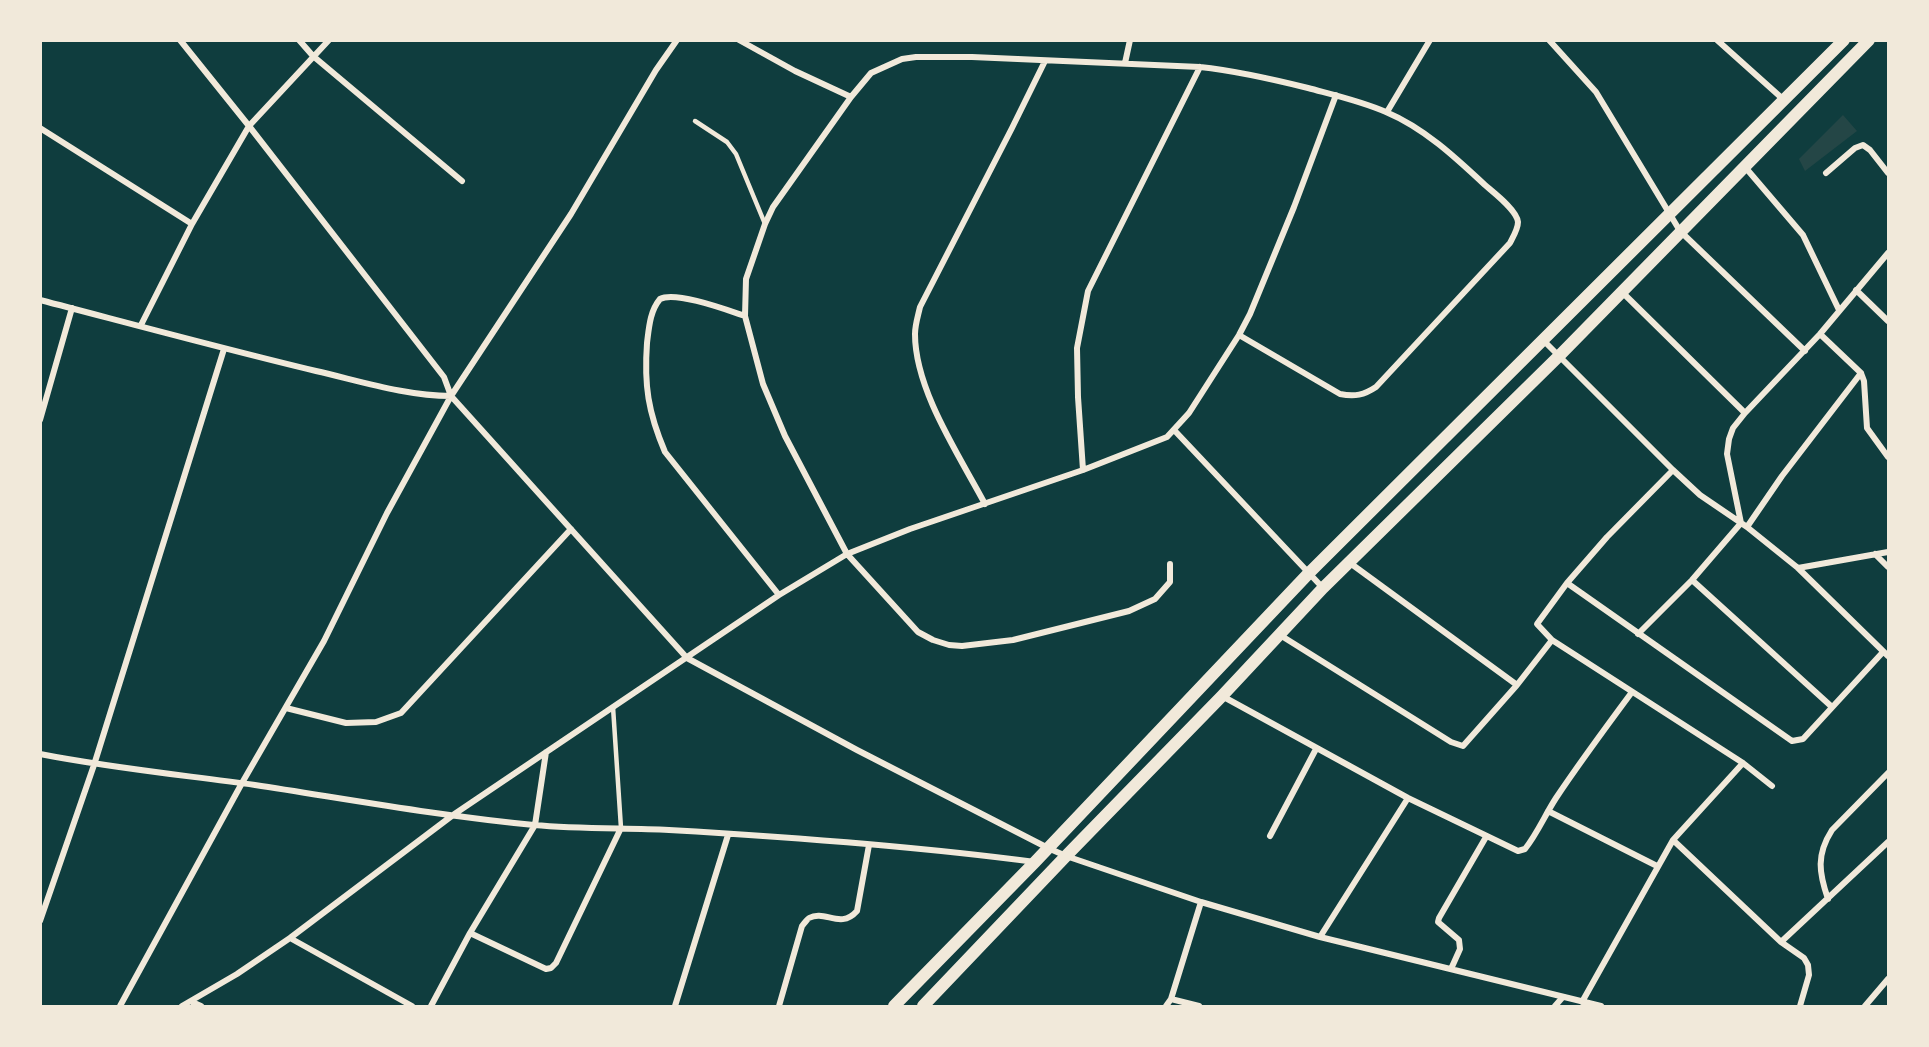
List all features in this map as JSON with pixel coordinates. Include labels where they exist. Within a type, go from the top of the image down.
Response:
[{"type":"main road","points":[[894,1006],[1035,862],[1308,574],[1844,40]]},
{"type":"main road","points":[[926,1006],[1323,588],[1559,356],[1869,40]]},
{"type":"street","points":[[180,40],[444,376],[451,396],[687,658],[867,755],[1066,856],[1201,902],[1320,937],[1601,1006]]},
{"type":"street","points":[[299,40],[313,56],[462,181]]},
{"type":"street","points":[[141,325],[192,224],[249,126],[329,40]]},
{"type":"street","points":[[120,1006],[242,783],[324,641],[387,513],[451,396],[571,214],[656,70],[677,40]]},
{"type":"street","points":[[739,40],[795,71],[851,97]]},
{"type":"street","points":[[1125,63],[1130,40]]},
{"type":"street","points":[[1387,112],[1430,40]]},
{"type":"street","points":[[1550,40],[1596,92],[1680,231],[1805,351]]},
{"type":"street","points":[[1717,40],[1785,100]]},
{"type":"street","points":[[1170,564],[1170,582],[1155,599],[1129,611],[1013,640],[956,646],[933,640],[918,632],[847,554],[785,436],[763,384],[745,316],[746,279],[765,224],[802,165],[851,97],[871,73],[902,59],[916,57],[972,57],[1200,67],[1270,78],[1336,95],[1387,112],[1440,144],[1513,212],[1518,221],[1516,232],[1510,243],[1376,387],[1366,393],[1352,397],[1340,394],[1239,335]]},
{"type":"street","points":[[985,504],[924,385],[918,362],[915,333],[920,307],[1045,61]]},
{"type":"street","points":[[1083,470],[1077,348],[1088,291],[1200,67]]},
{"type":"street","points":[[182,1006],[237,974],[290,938],[453,815],[779,595],[847,554],[910,529],[1083,470],[1167,437],[1189,413],[1239,335],[1294,207],[1336,95]]},
{"type":"street","points":[[40,128],[192,224]]},
{"type":"street","points":[[1826,173],[1855,148],[1863,145],[1870,150],[1888,173]]},
{"type":"street","points":[[1745,167],[1803,235],[1839,310]]},
{"type":"street","points":[[1744,525],[1727,454],[1733,428],[1805,351],[1888,253]]},
{"type":"street","points":[[1856,290],[1888,321]]},
{"type":"street","points":[[1622,292],[1745,413]]},
{"type":"street","points":[[745,316],[693,300],[670,296],[660,299],[649,322],[645,371],[656,429],[665,452],[779,595]]},
{"type":"street","points":[[40,300],[141,325],[224,349],[417,395],[451,396]]},
{"type":"street","points":[[40,420],[72,308]]},
{"type":"street","points":[[1820,334],[1861,373],[1864,381],[1868,428],[1888,457]]},
{"type":"street","points":[[1543,340],[1700,495],[1744,525],[1798,568],[1886,654],[1803,739],[1792,741],[1567,583]]},
{"type":"street","points":[[40,921],[43,902],[94,765],[224,349]]},
{"type":"street","points":[[1638,634],[1744,525],[1861,373]]},
{"type":"street","points":[[1174,431],[1323,588]]},
{"type":"street","points":[[1673,470],[1607,537],[1567,583],[1537,624],[1552,640],[1743,763],[1772,786]]},
{"type":"street","points":[[286,708],[346,723],[376,722],[401,713],[571,529]]},
{"type":"street","points":[[1798,568],[1888,552]]},
{"type":"street","points":[[1875,554],[1888,567]]},
{"type":"street","points":[[1350,563],[1517,685]]},
{"type":"street","points":[[1692,580],[1832,707]]},
{"type":"street","points":[[1280,635],[1451,742],[1463,746],[1517,685],[1552,640]]},
{"type":"street","points":[[1222,696],[1408,798],[1518,851],[1525,849],[1575,769],[1632,692]]},
{"type":"street","points":[[1270,836],[1316,749]]},
{"type":"street","points":[[431,1006],[470,933],[535,825],[546,752]]},
{"type":"street","points":[[40,754],[94,765],[242,783],[535,825],[621,828],[869,845],[958,852],[1035,862]]},
{"type":"street","points":[[1582,1002],[1673,840],[1743,763]]},
{"type":"street","points":[[1828,899],[1820,868],[1827,838],[1832,830],[1888,773]]},
{"type":"street","points":[[1320,937],[1408,798]]},
{"type":"street","points":[[1548,811],[1657,866]]},
{"type":"street","points":[[470,933],[546,969],[551,968],[556,963],[621,828]]},
{"type":"street","points":[[675,1006],[728,835]]},
{"type":"street","points":[[1451,969],[1460,949],[1460,940],[1441,926],[1438,922],[1439,918],[1486,837]]},
{"type":"street","points":[[1673,840],[1781,942],[1797,952],[1808,965],[1809,975],[1800,1006]]},
{"type":"street","points":[[1781,942],[1888,842]]},
{"type":"street","points":[[778,1006],[802,926],[809,918],[844,920],[852,917],[857,911],[869,845]]},
{"type":"street","points":[[1166,1006],[1171,999],[1201,902]]},
{"type":"street","points":[[290,938],[412,1006]]},
{"type":"street","points":[[1865,1006],[1888,979]]},
{"type":"street","points":[[1555,1006],[1563,998]]},
{"type":"street","points":[[1171,999],[1199,1006]]},
{"type":"street","points":[[192,1002],[201,1006]]},
{"type":"lane","points":[[695,121],[728,142],[736,154],[765,224]]},
{"type":"lane","points":[[614,707],[621,828]]},
{"type":"shaded area","points":[[1843,115],[1857,131],[1805,171],[1799,159]]}]
